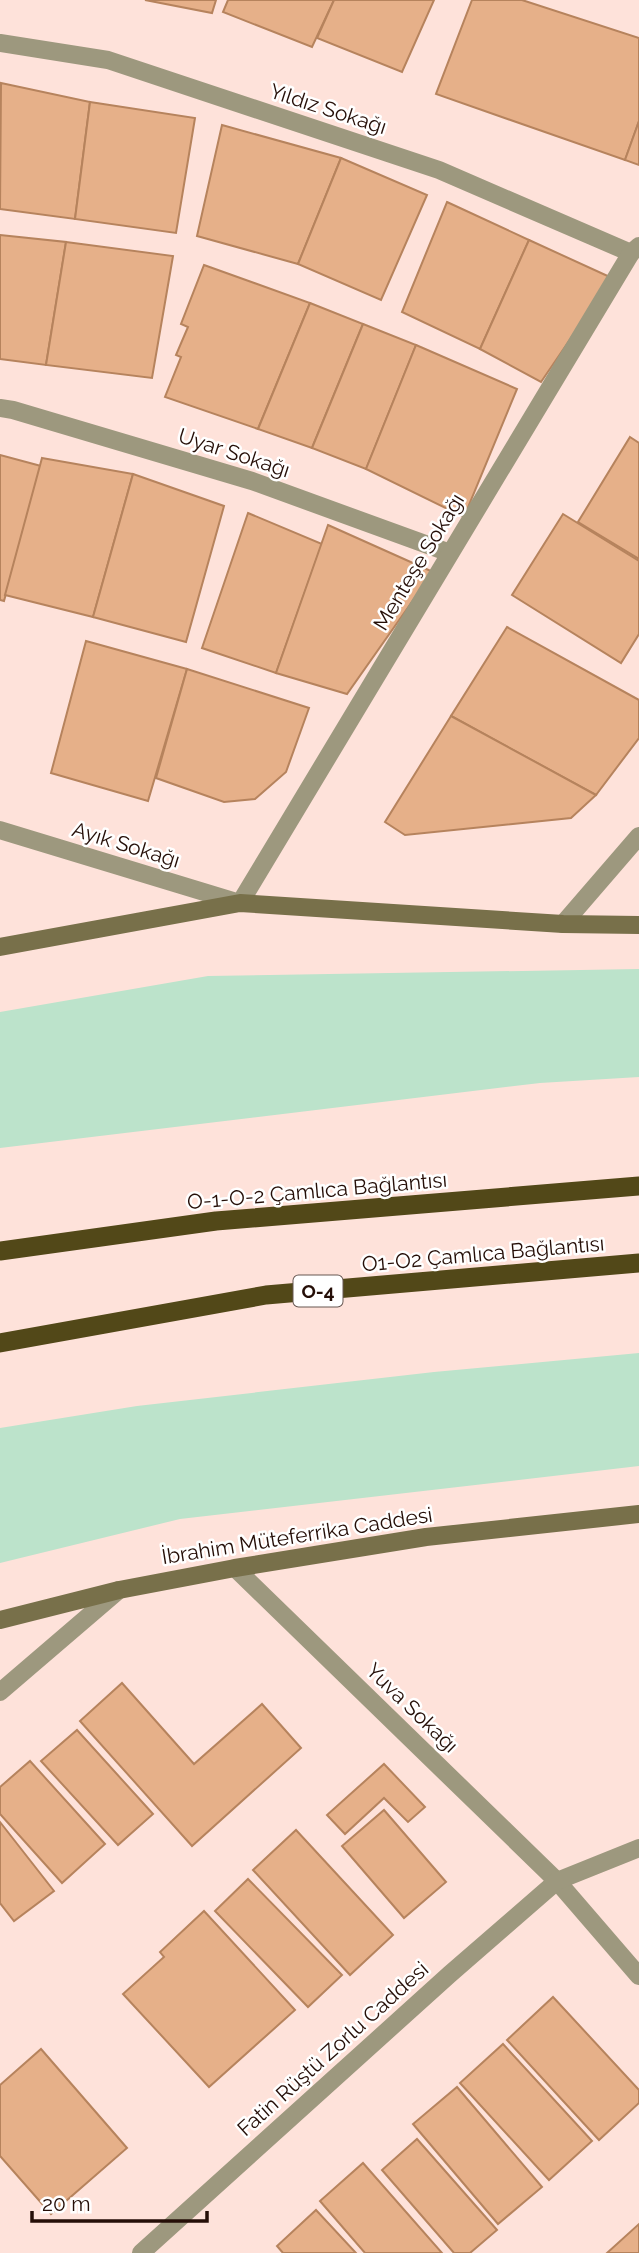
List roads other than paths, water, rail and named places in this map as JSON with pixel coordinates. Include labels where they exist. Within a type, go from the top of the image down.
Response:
[{"type":"highway","name":"O-1-O-2 Çamlıca Bağlantısı","points":[[0,1251],[216,1220],[639,1186]]},
{"type":"highway","name":"O1-O2 Çamlıca Bağlantısı","points":[[0,1343],[266,1295],[639,1263]]},
{"type":"main road","points":[[0,947],[240,903],[563,923],[639,925]]},
{"type":"main road","name":"İbrahim Müteferrika Caddesi","points":[[120,1590],[426,1537],[639,1514]]},
{"type":"main road","points":[[0,1620],[120,1590]]},
{"type":"street","name":"Yıldız Sokağı","points":[[0,43],[108,60],[439,170],[635,249]]},
{"type":"street","name":"Menteşe Sokağı","points":[[240,903],[635,249]]},
{"type":"street","name":"Uyar Sokağı","points":[[0,408],[252,481],[450,553]]},
{"type":"street","name":"Ayık Sokağı","points":[[0,830],[240,903]]},
{"type":"street","points":[[563,923],[639,836]]},
{"type":"street","name":"Yuva Sokağı","points":[[235,1568],[557,1881],[639,1976]]},
{"type":"street","name":"İbrahim Müteferrika Caddesi","points":[[0,1692],[120,1590]]},
{"type":"street","name":"Fatin Rüştü Zorlu Caddesi","points":[[141,2253],[557,1881],[639,1848]]}]
